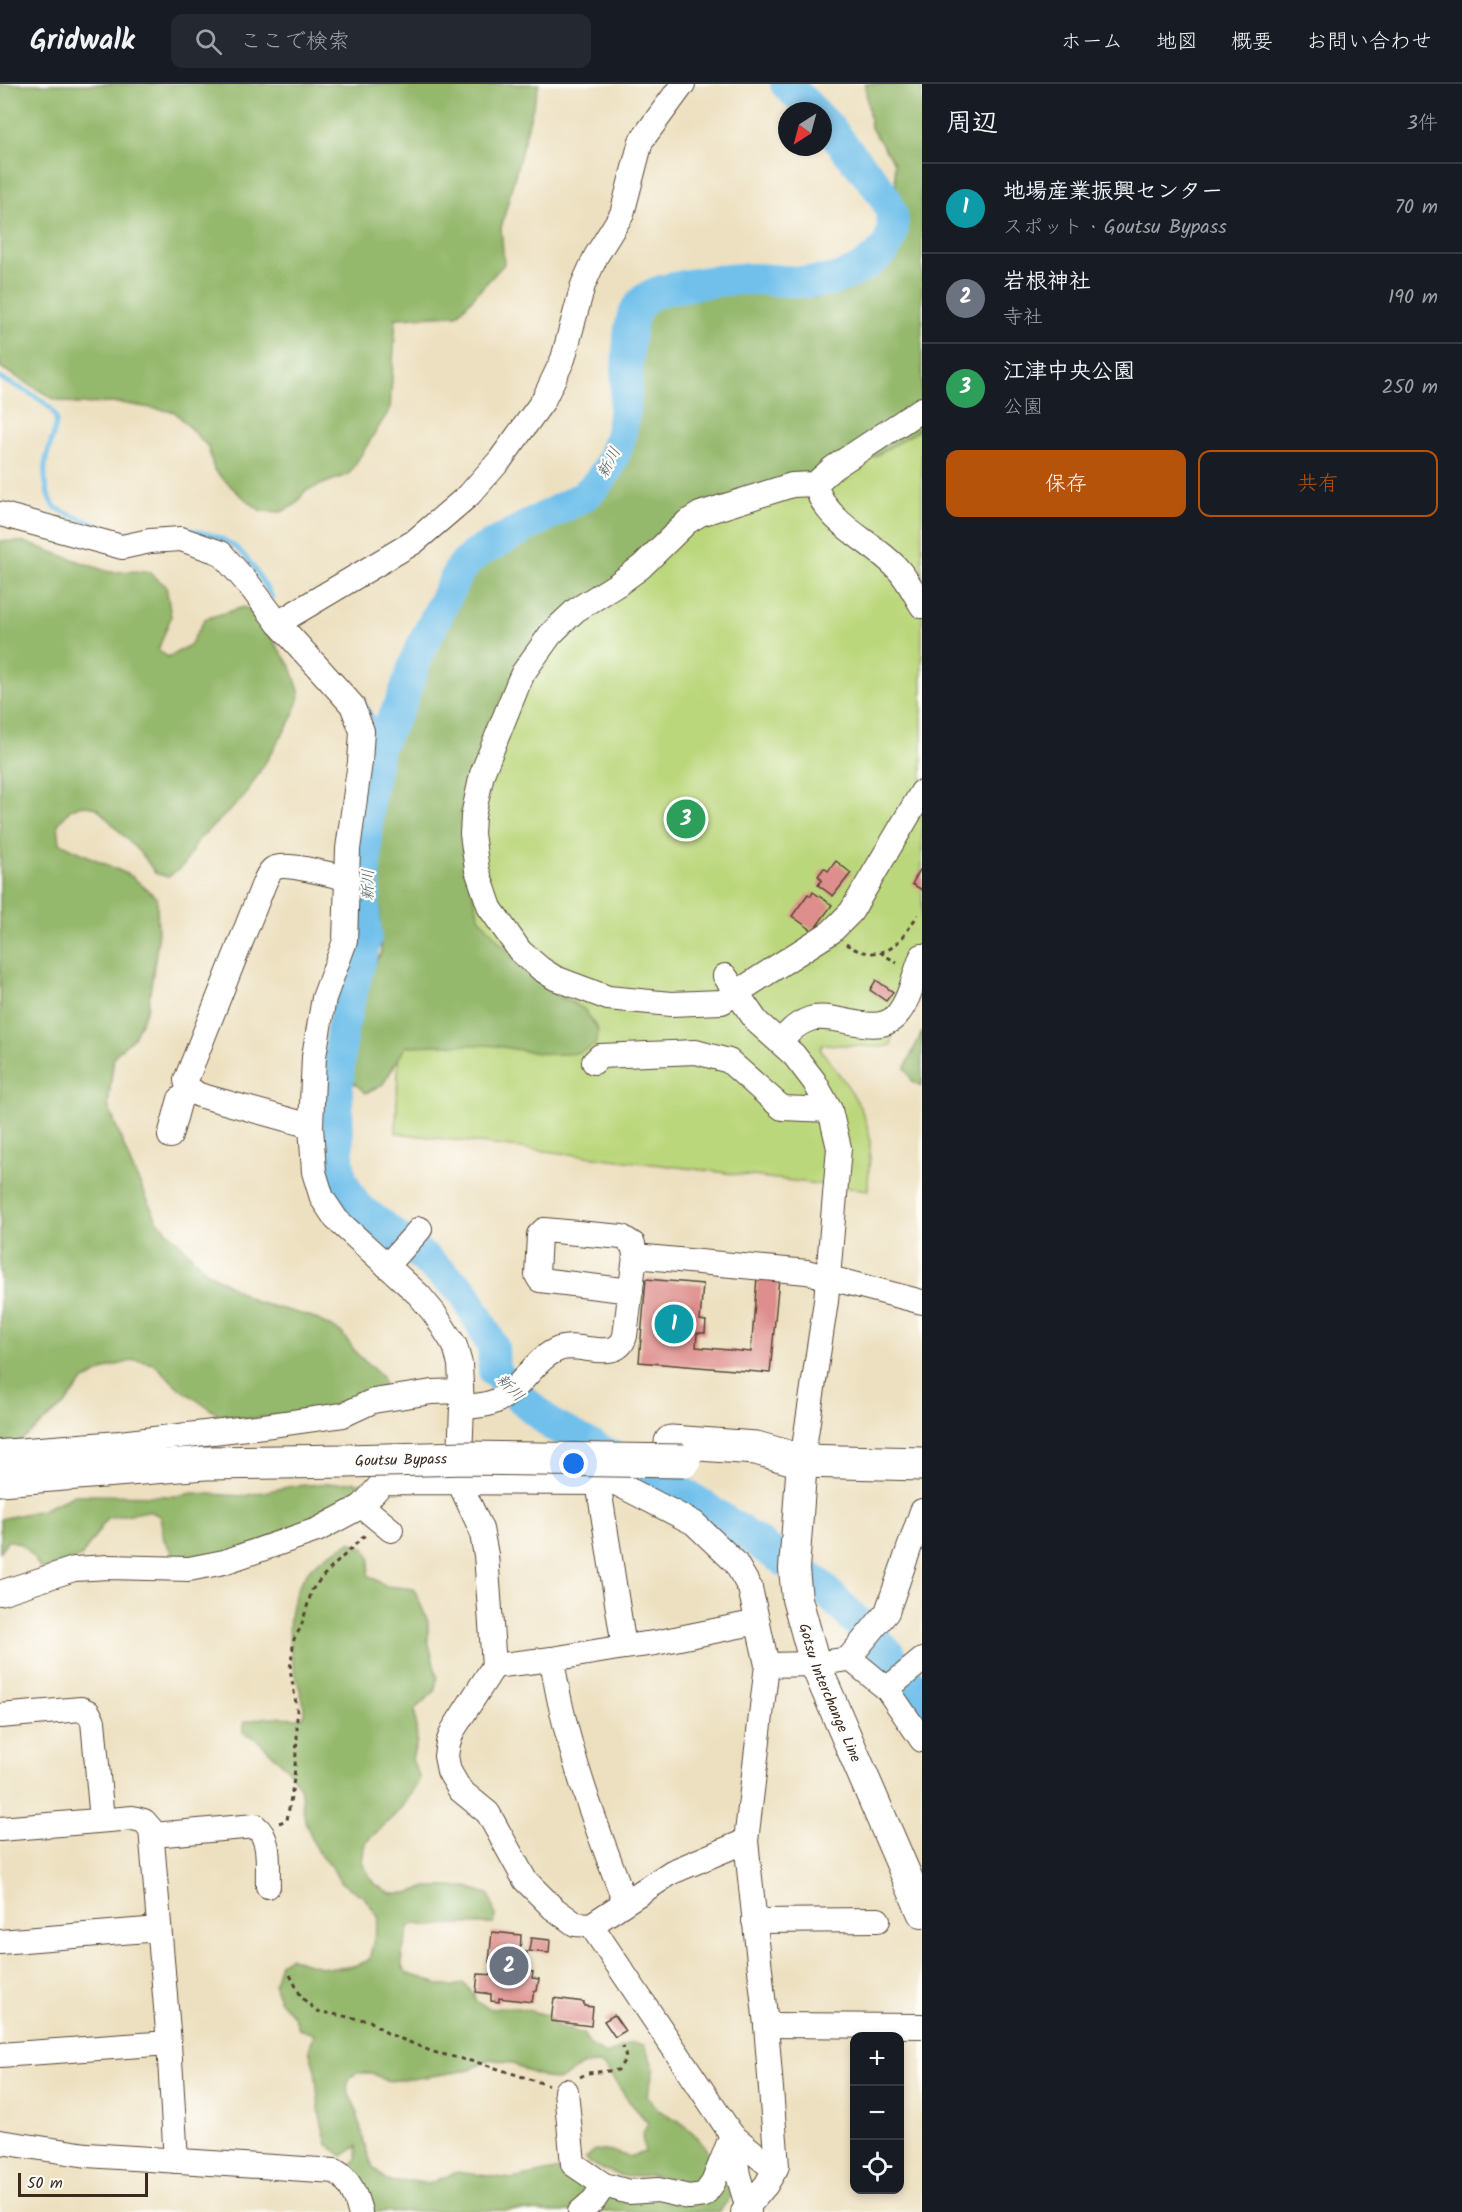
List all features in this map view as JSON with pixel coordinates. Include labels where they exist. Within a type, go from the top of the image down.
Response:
[{"type":"highway","name":"Goutsu Bypass","points":[[0,1479],[345,1452],[478,1458],[677,1452],[761,1465],[802,1461],[922,1464]]},
{"type":"main road","name":"Gotsu Interchange Line","points":[[802,1461],[794,1569],[797,1599],[815,1664],[922,1912]]},
{"type":"street","points":[[278,623],[414,542],[469,495],[500,460],[543,401],[563,359],[583,285],[596,256],[622,214],[641,141],[683,84]]},
{"type":"street","points":[[922,409],[833,468],[815,484],[792,485],[700,514],[687,522],[640,567],[612,589],[576,610],[561,624],[543,644],[523,673],[482,774],[472,816],[473,853],[490,908],[520,951],[555,978],[608,998],[671,1004],[722,1002],[731,984],[831,932],[851,912],[922,792]]},
{"type":"street","points":[[815,484],[823,504],[847,529],[895,566],[922,606]]},
{"type":"street","points":[[0,514],[122,547],[150,541],[181,539],[221,553],[278,623],[352,705],[362,731],[348,849],[345,941],[324,998],[314,1056],[310,1126],[314,1172],[327,1208],[336,1219],[392,1261],[447,1331],[455,1346],[460,1364],[459,1482],[481,1529],[486,1555],[494,1666],[453,1730],[446,1756],[449,1771],[460,1790],[488,1813],[525,1880],[553,1908],[575,1924],[591,1925],[672,1872],[746,1841]]},
{"type":"street","points":[[310,1126],[199,1095],[191,1090],[187,1077],[227,972],[270,872],[286,866],[348,878]]},
{"type":"street","points":[[781,1042],[789,1032],[811,1018],[860,1024],[887,1023],[896,1016],[903,1005],[922,956]]},
{"type":"street","points":[[731,984],[757,1022],[781,1042],[814,1081],[830,1110],[839,1148],[828,1277],[802,1461]]},
{"type":"street","points":[[594,1062],[600,1056],[696,1052],[729,1061],[782,1108],[830,1110]]},
{"type":"street","points":[[170,1136],[180,1099],[191,1090]]},
{"type":"street","points":[[0,1452],[120,1443],[264,1426],[343,1415],[374,1401],[432,1392],[488,1404],[504,1397],[555,1350],[576,1346],[608,1351],[620,1347],[626,1336],[635,1256],[633,1244],[622,1237],[544,1230],[538,1235],[537,1275],[540,1280],[631,1291]]},
{"type":"street","points":[[392,1261],[417,1233]]},
{"type":"street","points":[[635,1256],[807,1272],[922,1302]]},
{"type":"street","points":[[0,1593],[74,1569],[108,1567],[189,1569],[224,1562],[317,1530],[377,1518],[382,1482],[598,1482],[616,1484],[694,1522],[735,1562],[750,1588],[767,1665],[746,1841],[766,2025],[777,2166],[746,2211]]},
{"type":"street","points":[[598,1482],[624,1647]]},
{"type":"street","points":[[767,1665],[815,1664],[852,1654],[882,1620],[913,1563],[922,1511]]},
{"type":"street","points":[[494,1666],[552,1659],[758,1622]]},
{"type":"street","points":[[852,1654],[870,1673],[889,1687],[922,1740]]},
{"type":"street","points":[[552,1659],[567,1731],[602,1842],[625,1902]]},
{"type":"street","points":[[889,1687],[918,1664]]},
{"type":"street","points":[[0,1716],[81,1709],[88,1712],[93,1721],[102,1820]]},
{"type":"street","points":[[0,1829],[138,1818],[148,1825],[153,1835],[176,2161]]},
{"type":"street","points":[[153,1835],[248,1826],[259,1829],[267,1845],[268,1886]]},
{"type":"street","points":[[754,1921],[878,1920]]},
{"type":"street","points":[[591,1925],[732,2135],[775,2170]]},
{"type":"street","points":[[0,1942],[159,1929]]},
{"type":"street","points":[[766,2025],[922,2026]]},
{"type":"street","points":[[0,2055],[169,2043]]},
{"type":"street","points":[[566,2091],[573,2164],[604,2185],[629,2192],[658,2190],[689,2197],[704,2195],[713,2183],[732,2135]]},
{"type":"street","points":[[732,2135],[746,2211]]},
{"type":"street","points":[[0,2142],[87,2155],[335,2171],[349,2184],[360,2212]]},
{"type":"street","points":[[580,2212],[594,2200],[604,2185]]},
{"type":"path","points":[[831,932],[851,948],[863,952],[879,953],[896,945],[918,915]]},
{"type":"path","points":[[259,1829],[287,1820],[289,1814],[297,1740],[297,1709],[290,1669],[294,1639],[301,1627],[312,1590],[322,1576],[360,1542],[377,1518]]},
{"type":"path","points":[[290,1975],[302,1998],[317,2011],[370,2021],[387,2033],[433,2052],[493,2067],[566,2091],[575,2079],[588,2073],[618,2070],[626,2058],[623,2046]]},
{"type":"green space","points":[[0,84],[539,84],[501,228],[504,264],[457,315],[396,318],[390,409],[349,474],[305,491],[295,505],[281,512],[261,511],[239,494],[214,470],[208,447],[175,412],[120,403],[76,404],[54,399],[0,367]]},
{"type":"green space","points":[[865,84],[922,84],[922,428],[860,465],[814,474],[711,504],[523,656],[465,862],[479,917],[521,968],[549,990],[584,1009],[598,1030],[595,1045],[570,1054],[542,1053],[485,1045],[406,1046],[383,1084],[366,1093],[348,1078],[346,1049],[364,982],[381,953],[377,816],[381,763],[461,582],[480,558],[596,498],[619,472],[630,443],[635,417],[633,336],[646,309],[661,300],[689,294],[775,291],[815,298],[851,289],[879,274],[895,254],[900,227],[894,163],[871,128]]},
{"type":"green space","points":[[922,389],[922,975],[894,1029],[891,1045],[881,1047],[823,1044],[820,1049],[856,1099],[866,1122],[870,1147],[868,1190],[396,1133],[399,1040],[546,615]]},
{"type":"green space","points":[[0,541],[24,542],[109,572],[147,571],[166,586],[171,617],[158,650],[168,657],[190,645],[205,619],[244,607],[263,616],[267,632],[291,667],[300,694],[292,719],[244,797],[198,840],[184,865],[168,877],[155,873],[145,858],[97,808],[81,805],[70,810],[58,824],[60,843],[131,876],[157,898],[158,939],[148,1007],[134,1037],[114,1056],[108,1105],[131,1165],[157,1220],[207,1272],[256,1302],[312,1317],[341,1332],[358,1355],[382,1377],[384,1386],[373,1394],[336,1409],[248,1419],[217,1414],[178,1387],[154,1364],[135,1360],[110,1367],[83,1381],[65,1404],[19,1442],[0,1442]]},
{"type":"green space","points":[[922,1032],[922,1086],[913,1082],[905,1068]]},
{"type":"green space","points":[[354,1482],[366,1484],[343,1512],[217,1560],[176,1559],[164,1540],[160,1516],[148,1511],[107,1518],[81,1557],[42,1570],[28,1550],[19,1543],[7,1541],[0,1552],[0,1519],[42,1510],[75,1495],[176,1496],[193,1493],[243,1496],[293,1486]]},
{"type":"green space","points":[[350,1542],[365,1548],[370,1559],[368,1575],[386,1586],[414,1589],[428,1622],[428,1640],[437,1677],[435,1691],[415,1709],[417,1742],[412,1759],[420,1779],[399,1811],[365,1843],[362,1862],[374,1884],[391,1893],[408,1893],[427,1887],[467,1887],[489,1894],[495,1915],[494,1924],[410,1925],[402,1954],[402,1967],[408,1974],[440,1986],[454,1986],[463,1983],[474,1994],[475,2001],[491,2009],[513,2007],[547,2015],[554,2025],[583,2034],[590,2045],[607,2055],[631,2043],[644,2045],[654,2068],[647,2097],[660,2111],[679,2121],[692,2132],[705,2147],[711,2159],[703,2179],[690,2182],[650,2175],[626,2177],[595,2167],[585,2159],[595,2150],[614,2152],[629,2157],[645,2152],[642,2136],[648,2123],[628,2100],[606,2068],[599,2064],[582,2065],[562,2079],[553,2080],[511,2063],[490,2059],[470,2070],[412,2079],[387,2081],[372,2073],[356,2073],[349,2079],[347,2089],[356,2109],[366,2150],[373,2167],[385,2179],[394,2182],[412,2181],[428,2184],[457,2172],[512,2179],[560,2169],[576,2182],[589,2182],[628,2198],[725,2179],[733,2181],[732,2195],[719,2212],[524,2210],[373,2212],[350,2167],[356,2159],[357,2146],[343,2156],[327,2144],[320,2116],[315,2070],[309,2050],[314,2034],[299,2029],[294,2016],[279,2000],[274,1983],[280,1963],[290,1957],[319,1967],[330,1968],[350,1967],[369,1960],[379,1918],[364,1897],[340,1882],[332,1867],[317,1851],[305,1821],[300,1787],[286,1767],[256,1739],[243,1732],[244,1722],[267,1717],[303,1718],[303,1700],[291,1656],[289,1629],[293,1603],[303,1579],[311,1568],[324,1557]]},
{"type":"building","points":[[836,861],[851,873],[833,896],[818,885],[822,880],[818,876],[824,868],[828,871]]},
{"type":"building","points":[[920,870],[922,871],[922,890],[912,884]]},
{"type":"building","points":[[813,892],[832,905],[813,931],[792,916],[808,894],[811,896]]},
{"type":"building","points":[[876,980],[893,992],[886,1001],[870,990]]},
{"type":"building","points":[[757,1277],[779,1278],[770,1373],[639,1362],[646,1279],[703,1284],[700,1320],[706,1321],[705,1333],[697,1333],[696,1347],[751,1352]]},
{"type":"building","points":[[492,1932],[521,1935],[520,1952],[527,1952],[526,1962],[520,1962],[519,1970],[533,1972],[532,1978],[539,1979],[532,2002],[499,1998],[499,2002],[491,2001],[491,1994],[476,1992],[478,1974],[497,1975],[498,1963],[489,1962]]},
{"type":"building","points":[[531,1938],[550,1940],[549,1953],[529,1951]]},
{"type":"building","points":[[554,1998],[584,2002],[584,2006],[593,2007],[591,2026],[551,2021]]},
{"type":"building","points":[[614,2015],[625,2031],[615,2037],[604,2021]]},
{"type":"waterway","name":"新川","points":[[786,84],[804,102]]},
{"type":"waterway","name":"新川","points":[[832,132],[885,198],[893,222],[892,234],[884,250],[852,273],[824,281],[752,279],[715,281],[663,290],[643,301],[631,322],[624,411],[616,449],[609,466],[584,496],[475,554],[460,569],[419,652],[400,705],[378,747],[368,802],[364,913],[366,937],[342,1030],[337,1092],[338,1158],[341,1180],[356,1206],[413,1249],[464,1292],[493,1347],[494,1371],[516,1394],[552,1425],[690,1497],[819,1584],[888,1653],[922,1700]]},
{"type":"waterway","points":[[0,378],[40,400],[53,411],[56,418],[45,472],[52,504],[75,517],[115,532],[143,531]]},
{"type":"waterway","points":[[185,529],[217,537],[239,550],[255,569],[272,597]]},
{"type":"waterway","points":[[362,701],[379,728],[378,747]]},
{"type":"place","name":"江津中央公園","points":[[686,819]]},
{"type":"place","name":"地場産業振興センター","points":[[674,1324]]},
{"type":"place","name":"岩根神社","points":[[509,1966]]}]
